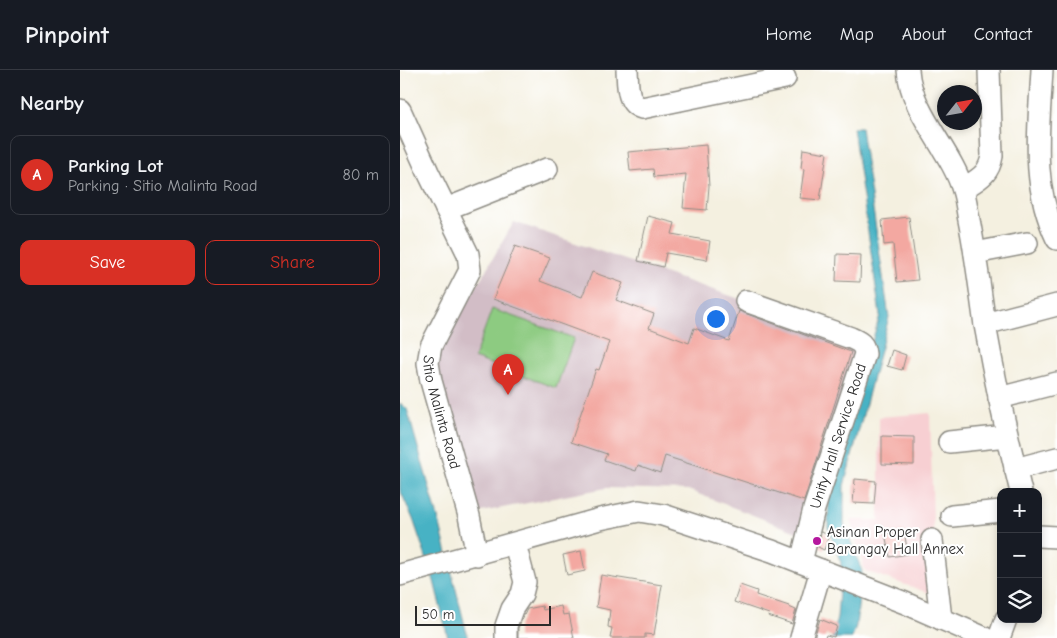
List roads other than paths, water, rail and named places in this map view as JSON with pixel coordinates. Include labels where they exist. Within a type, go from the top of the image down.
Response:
[{"type":"street","points":[[627,70],[628,89],[631,98],[637,106],[642,108],[785,78]]},
{"type":"street","points":[[733,70],[745,87]]},
{"type":"street","points":[[908,70],[908,77],[916,100],[963,190],[1006,436],[1020,488]]},
{"type":"street","points":[[963,190],[983,176],[990,168],[992,156],[989,70]]},
{"type":"street","points":[[1042,70],[1037,152],[1041,195],[1050,225],[1057,238]]},
{"type":"street","name":"Sitio Malinta Road","points":[[400,110],[468,254],[470,270],[431,346],[428,363],[431,381],[469,516],[472,556]]},
{"type":"street","points":[[446,210],[547,169]]},
{"type":"street","points":[[975,253],[1027,243]]},
{"type":"street","name":"Unity Hall Service Road","points":[[746,301],[852,338],[864,346],[865,354],[814,509],[801,562]]},
{"type":"street","points":[[985,324],[1057,305]]},
{"type":"street","points":[[999,398],[1057,383]]},
{"type":"street","points":[[949,442],[1006,436]]},
{"type":"street","points":[[1015,469],[1057,458]]},
{"type":"street","points":[[407,573],[639,511],[663,515],[801,562],[905,603],[979,637]]},
{"type":"street","points":[[952,516],[997,511]]},
{"type":"street","points":[[1042,536],[1057,537]]},
{"type":"street","points":[[932,540],[940,619]]},
{"type":"street","points":[[506,638],[506,626],[512,609],[522,594],[524,582],[515,544]]},
{"type":"street","points":[[800,638],[828,573]]},
{"type":"street","points":[[999,638],[1005,623]]},
{"type":"water","points":[[853,128],[861,128],[889,317],[844,486],[844,524],[862,571],[856,626],[852,638],[832,638],[837,618],[841,563],[828,528],[829,486],[880,315]]},
{"type":"water","points":[[400,403],[407,409],[439,521],[468,638],[448,638],[434,581],[413,519],[400,490]]},
{"type":"place","name":"Parking Lot","points":[[508,395]]},
{"type":"place","name":"Asinan Proper Barangay Hall Annex","points":[[817,541]]}]
